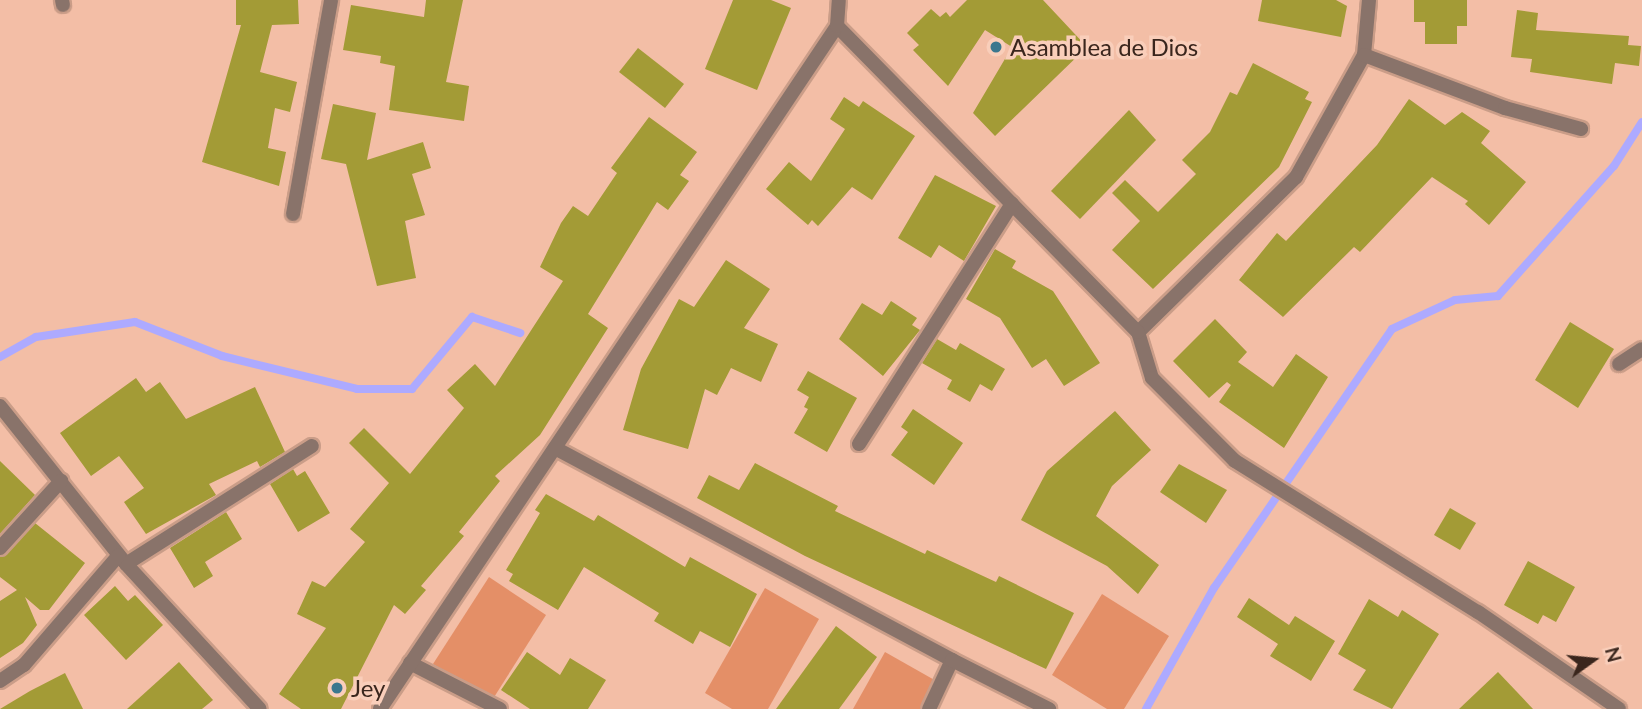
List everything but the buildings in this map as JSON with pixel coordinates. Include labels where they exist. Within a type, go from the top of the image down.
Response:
[{"type":"street","points":[[293,214],[331,0]]},
{"type":"street","points":[[380,709],[837,26],[839,0]]},
{"type":"street","points":[[1138,332],[1296,177],[1364,55],[1369,0]]},
{"type":"street","points":[[837,26],[1138,332],[1152,378],[1235,461],[1478,612],[1619,709]]},
{"type":"street","points":[[1364,55],[1505,108],[1581,129]]},
{"type":"street","points":[[859,444],[1012,204]]},
{"type":"street","points":[[1619,364],[1642,349]]},
{"type":"street","points":[[0,406],[123,560],[260,709]]},
{"type":"street","points":[[0,681],[24,665],[123,560],[312,446]]},
{"type":"street","points":[[555,447],[952,660],[1049,709]]},
{"type":"street","points":[[0,548],[61,481]]},
{"type":"street","points":[[929,709],[952,660]]},
{"type":"street","points":[[410,663],[500,709]]},
{"type":"shaded area","points":[[489,577],[546,615],[491,702],[433,664]]},
{"type":"shaded area","points":[[765,588],[819,619],[768,709],[732,709],[705,693]]},
{"type":"shaded area","points":[[1102,594],[1169,636],[1124,709],[1107,709],[1052,675]]},
{"type":"shaded area","points":[[885,652],[938,682],[923,709],[853,709]]},
{"type":"waterway","points":[[1146,709],[1214,588],[1392,329],[1455,300],[1498,296],[1614,166],[1642,122]]},
{"type":"waterway","points":[[0,357],[36,337],[135,322],[222,356],[357,389],[412,389],[472,317],[520,333]]},
{"type":"place","name":"Asamblea de Dios","points":[[996,47]]},
{"type":"place","name":"Jey","points":[[337,688]]}]
